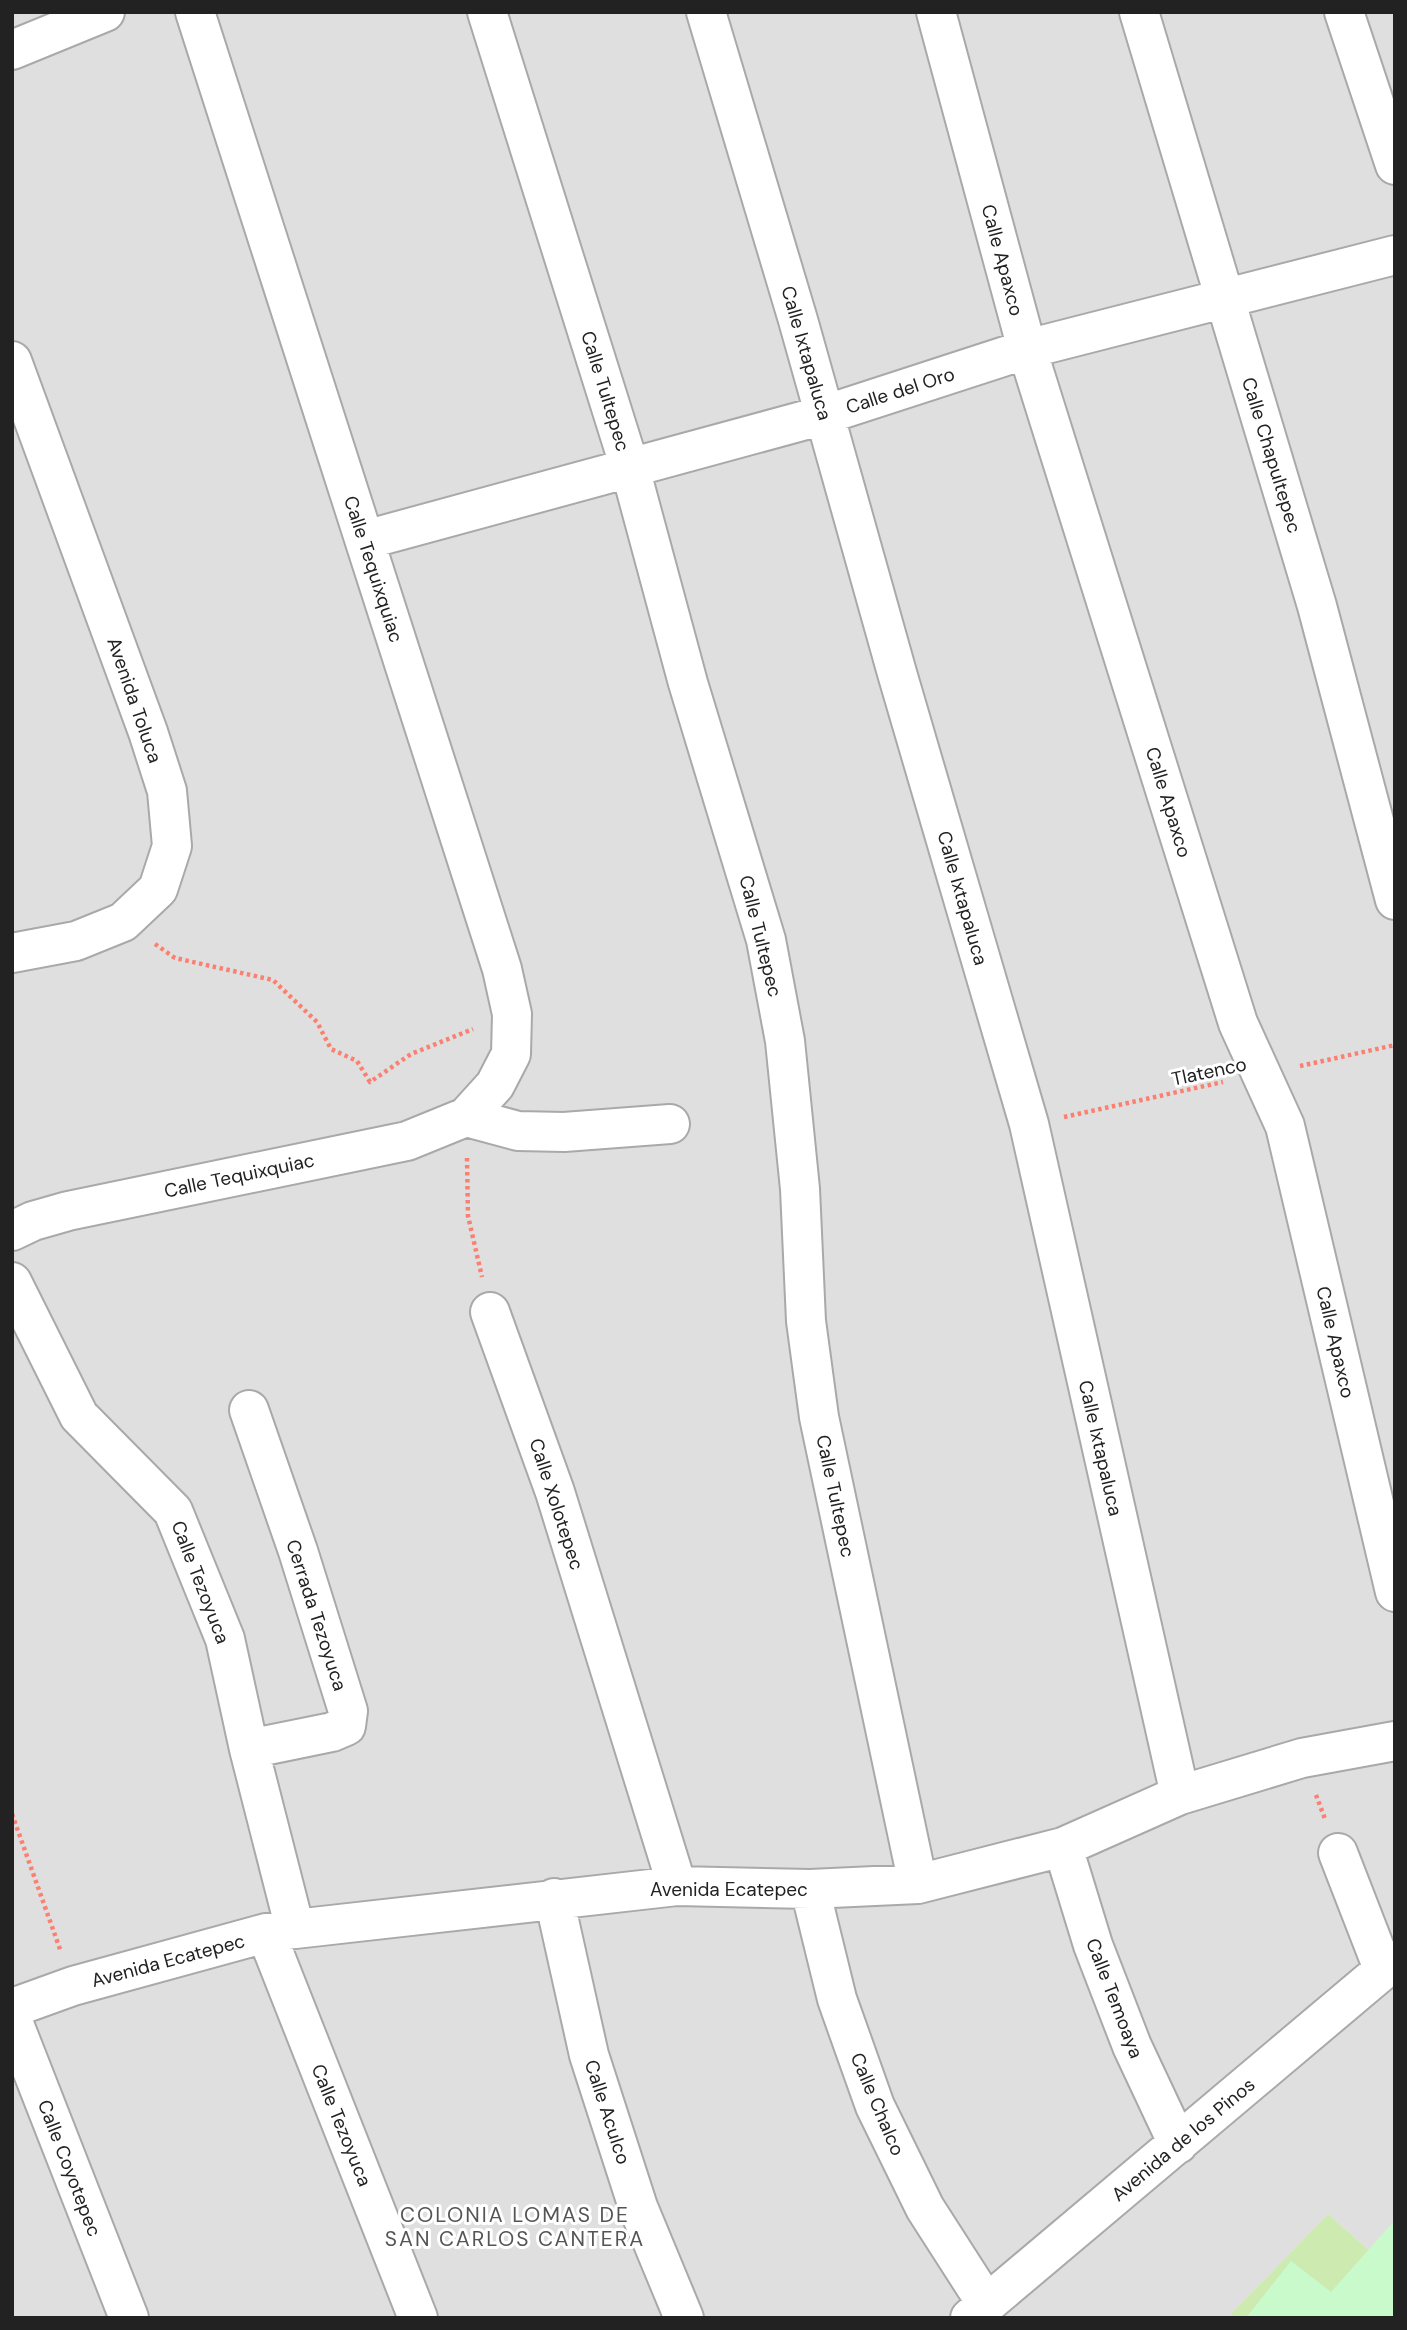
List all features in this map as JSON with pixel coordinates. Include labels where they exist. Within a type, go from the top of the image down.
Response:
[{"type":"street","points":[[12,50],[105,12]]},
{"type":"street","name":"Calle Tequixquiac","points":[[12,1231],[68,1210],[407,1141],[466,1117],[495,1084],[511,1054],[512,1014],[502,969],[195,12]]},
{"type":"street","name":"Calle Tultepec","points":[[487,12],[630,468],[688,683],[766,940],[785,1041],[800,1189],[806,1321],[819,1417],[918,1884]]},
{"type":"street","name":"Calle Ixtapaluca","points":[[706,12],[1029,1124],[1180,1795]]},
{"type":"street","name":"Calle Apaxco","points":[[936,12],[1027,349],[1238,1023],[1285,1126],[1395,1592]]},
{"type":"street","name":"Calle Chapultepec","points":[[1139,12],[1317,606],[1395,900]]},
{"type":"street","points":[[1344,12],[1395,165]]},
{"type":"street","name":"Calle del Oro","points":[[365,540],[824,415],[1027,349],[1395,255]]},
{"type":"street","name":"Avenida Toluca","points":[[12,361],[148,732],[167,791],[173,846],[158,889],[122,922],[76,941],[12,953]]},
{"type":"street","points":[[466,1117],[518,1130],[564,1132],[670,1124]]},
{"type":"street","name":"Calle Tezoyuca","points":[[12,1282],[79,1416],[173,1511],[225,1639],[249,1749],[280,1931],[418,2318]]},
{"type":"street","name":"Calle Xolotepec","points":[[490,1312],[555,1492],[677,1886]]},
{"type":"street","name":"Cerrada Tezoyuca","points":[[249,1410],[298,1551],[348,1711],[346,1726],[332,1732],[249,1749]]},
{"type":"street","name":"Avenida Ecatepec","points":[[12,2008],[73,1986],[280,1931],[677,1886],[810,1889],[918,1884],[1063,1847],[1180,1795],[1302,1758],[1395,1741]]},
{"type":"street","name":"Calle Temoaya","points":[[1063,1847],[1093,1945],[1117,2008],[1178,2144]]},
{"type":"street","points":[[1338,1853],[1389,1965]]},
{"type":"street","name":"Calle Chalco","points":[[810,1889],[837,1999],[875,2106],[978,2311]]},
{"type":"street","name":"Calle Aculco","points":[[554,1898],[589,2055],[638,2207],[684,2318]]},
{"type":"street","name":"Avenida de los Pinos","points":[[978,2311],[1389,1965]]},
{"type":"street","name":"Calle Coyotepec","points":[[12,2019],[129,2318]]},
{"type":"path","points":[[122,922],[176,958],[273,980],[317,1022],[331,1049],[357,1061],[370,1082],[411,1054],[512,1014]]},
{"type":"path","name":"Tlatenco","points":[[1029,1124],[1395,1045]]},
{"type":"path","points":[[466,1117],[468,1216],[490,1312]]},
{"type":"path","points":[[1302,1758],[1338,1853]]},
{"type":"path","points":[[12,1814],[73,1986]]},
{"type":"shaded area","points":[[12,12],[1395,12],[1395,2246],[1379,2259],[1328,2214],[1227,2318],[12,2318]]},
{"type":"green space","points":[[1328,2214],[1379,2259],[1395,2318],[1227,2318]]},
{"type":"green space","points":[[1395,2220],[1395,2318],[1246,2318],[1291,2261],[1331,2292]]},
{"type":"district","name":"COLONIA LOMAS DE SAN CARLOS CANTERA","points":[[515,2227]]}]
